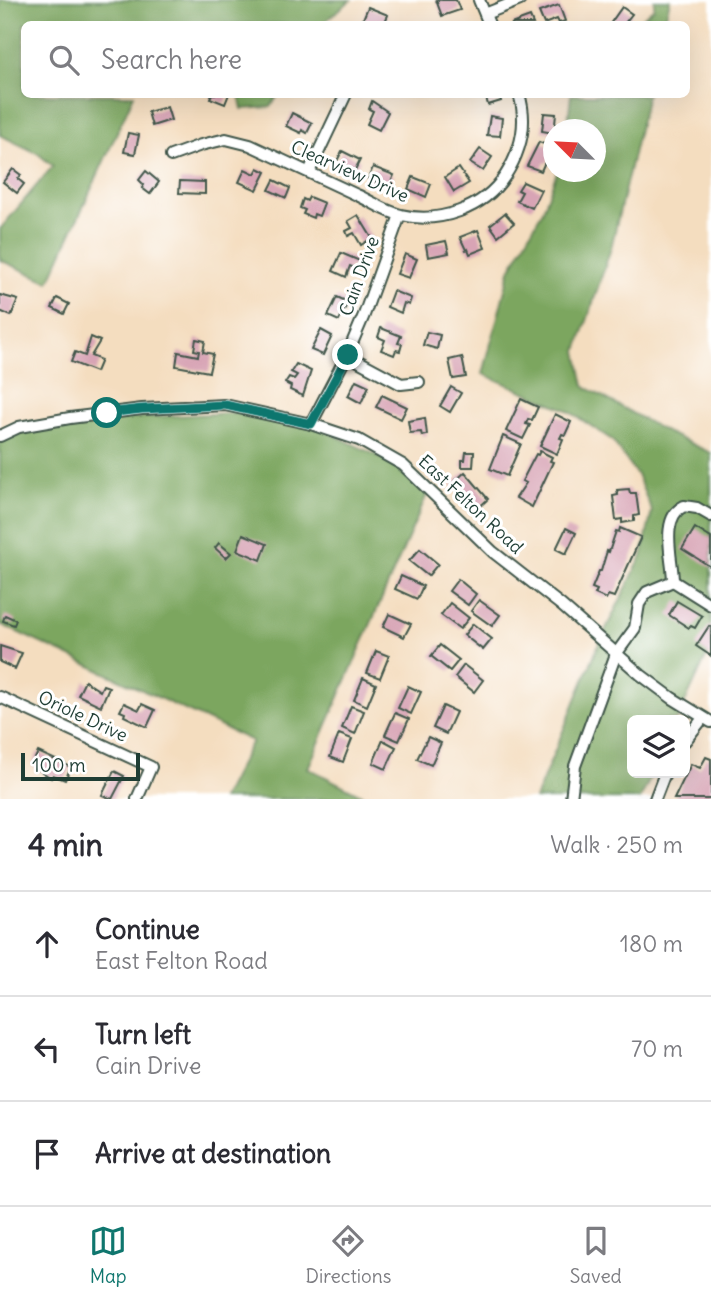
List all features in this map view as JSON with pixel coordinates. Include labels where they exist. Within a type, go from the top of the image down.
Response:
[{"type":"street","points":[[479,0],[487,19],[520,0]]},
{"type":"street","points":[[309,172],[344,98]]},
{"type":"street","name":"Clearview Drive","points":[[171,156],[226,139],[250,145],[400,215],[451,215],[469,207],[494,188],[515,160],[522,139],[524,120],[520,98]]},
{"type":"street","name":"Cain Drive","points":[[311,424],[348,355],[400,215]]},
{"type":"street","points":[[348,355],[401,384],[419,382]]},
{"type":"street","name":"East Felton Road","points":[[0,436],[19,428],[70,418],[142,409],[225,405],[311,424],[359,440],[403,465],[493,552],[672,698],[707,720]]},
{"type":"street","points":[[673,581],[669,533],[677,512],[684,506],[711,516]]},
{"type":"street","points":[[571,799],[575,766],[616,654],[635,628],[639,604],[647,592],[673,581]]},
{"type":"street","points":[[673,581],[711,605]]},
{"type":"street","name":"Oriole Drive","points":[[0,697],[151,767],[137,799]]},
{"type":"street","points":[[690,736],[707,720]]},
{"type":"street","points":[[655,799],[663,778]]},
{"type":"green space","points":[[0,0],[351,0],[326,21],[21,21],[21,98],[133,98],[49,282],[0,260],[0,229],[53,166],[37,153],[0,135]]},
{"type":"green space","points":[[654,0],[670,0],[665,21],[639,21],[654,8]]},
{"type":"green space","points":[[240,98],[276,98],[271,107],[242,109]]},
{"type":"green space","points":[[571,98],[646,98],[611,248],[577,351],[584,386],[668,433],[711,453],[711,647],[679,715],[627,715],[627,778],[650,778],[640,799],[535,799],[600,641],[642,556],[652,511],[637,475],[612,440],[567,410],[483,374],[510,270],[543,210],[553,182],[606,182],[606,119],[568,119]]},
{"type":"green space","points":[[253,412],[311,424],[399,466],[429,490],[308,768],[369,799],[222,799],[252,741],[0,624],[0,438],[50,422]]},
{"type":"building","points":[[436,0],[456,0],[460,10],[442,16]]},
{"type":"building","points":[[559,5],[565,21],[543,21],[539,12]]},
{"type":"building","points":[[368,7],[388,15],[385,21],[363,19]]},
{"type":"building","points":[[622,7],[632,14],[626,21],[612,21]]},
{"type":"building","points":[[210,98],[227,98],[225,104]]},
{"type":"building","points":[[486,98],[500,98],[501,101],[488,105]]},
{"type":"building","points":[[372,101],[388,112],[379,130],[367,124],[373,111],[369,109]]},
{"type":"building","points":[[167,107],[171,120],[152,126],[148,112]]},
{"type":"building","points":[[292,113],[312,123],[307,133],[286,126]]},
{"type":"building","points":[[544,113],[556,114],[556,119],[543,119]]},
{"type":"building","points":[[490,116],[502,118],[500,136],[487,135]]},
{"type":"building","points":[[128,133],[139,135],[135,154],[124,152]]},
{"type":"building","points":[[539,142],[543,144],[541,171],[527,166]]},
{"type":"building","points":[[480,149],[492,157],[483,171],[470,163]]},
{"type":"building","points":[[342,151],[360,160],[354,172],[336,163]]},
{"type":"building","points":[[373,167],[394,175],[389,187],[368,179]]},
{"type":"building","points":[[258,168],[266,172],[257,190],[239,182],[245,169],[255,174]]},
{"type":"building","points":[[459,168],[469,183],[454,192],[445,177]]},
{"type":"building","points":[[13,169],[21,175],[18,179],[24,184],[17,193],[3,182]]},
{"type":"building","points":[[146,171],[159,182],[150,194],[142,188],[144,185],[139,180]]},
{"type":"building","points":[[413,177],[431,184],[426,197],[408,189]]},
{"type":"building","points":[[274,180],[290,188],[286,198],[269,190]]},
{"type":"building","points":[[180,181],[205,182],[205,194],[179,193]]},
{"type":"building","points":[[523,182],[541,190],[532,208],[517,201],[522,192],[518,190]]},
{"type":"building","points":[[309,197],[324,203],[319,216],[314,214],[313,218],[303,214],[305,210],[300,208],[303,199],[307,201]]},
{"type":"building","points":[[505,213],[514,223],[498,236],[490,225]]},
{"type":"building","points":[[358,215],[372,238],[361,245],[354,233],[348,236],[346,231],[352,228],[348,221]]},
{"type":"building","points":[[478,230],[485,248],[470,254],[460,237]]},
{"type":"building","points":[[446,241],[449,253],[428,257],[426,245]]},
{"type":"building","points":[[341,253],[360,261],[357,269],[350,266],[346,277],[333,271]]},
{"type":"building","points":[[405,254],[417,259],[409,278],[397,274]]},
{"type":"building","points":[[393,291],[411,298],[409,305],[404,303],[401,313],[387,307]]},
{"type":"building","points":[[0,295],[18,300],[11,316],[0,311]]},
{"type":"building","points":[[337,297],[348,302],[339,321],[328,316]]},
{"type":"building","points":[[57,298],[69,304],[64,314],[52,308]]},
{"type":"building","points":[[381,328],[401,336],[398,343],[402,344],[400,351],[396,350],[394,355],[381,350],[385,340],[378,337]]},
{"type":"building","points":[[321,330],[332,336],[323,355],[311,350]]},
{"type":"building","points":[[427,332],[440,335],[437,349],[423,345]]},
{"type":"building","points":[[91,337],[100,341],[91,356],[101,360],[96,372],[71,362],[75,352],[85,356]]},
{"type":"building","points":[[196,339],[205,341],[203,352],[213,354],[209,372],[176,366],[178,352],[198,356],[199,351],[194,350]]},
{"type":"building","points":[[462,357],[466,377],[453,379],[449,360]]},
{"type":"building","points":[[296,364],[311,371],[303,396],[290,390],[291,386],[285,383],[289,377],[294,379],[297,375],[291,372]]},
{"type":"building","points":[[356,380],[369,386],[361,403],[348,396]]},
{"type":"building","points":[[451,387],[461,393],[450,412],[440,406]]},
{"type":"building","points":[[382,395],[407,407],[401,419],[376,407]]},
{"type":"building","points":[[521,399],[538,407],[532,420],[528,419],[526,424],[530,425],[523,439],[506,431]]},
{"type":"building","points":[[555,414],[571,422],[565,435],[562,434],[560,438],[563,439],[557,454],[540,446]]},
{"type":"building","points":[[425,418],[427,435],[422,436],[421,432],[410,433],[408,421]]},
{"type":"building","points":[[503,436],[521,444],[507,476],[490,469]]},
{"type":"building","points":[[540,451],[552,457],[550,461],[553,462],[532,507],[516,498],[526,483],[522,481]]},
{"type":"building","points":[[466,452],[474,452],[473,467],[462,467]]},
{"type":"building","points":[[465,472],[488,499],[474,512],[451,485]]},
{"type":"building","points":[[629,489],[630,493],[636,493],[639,515],[634,516],[634,521],[622,523],[622,519],[616,520],[613,496],[618,495],[617,490]]},
{"type":"building","points":[[566,528],[576,533],[566,554],[556,549]]},
{"type":"building","points":[[620,528],[641,537],[614,597],[608,595],[606,599],[595,594],[597,590],[592,588],[616,531],[619,532]]},
{"type":"building","points":[[695,528],[711,538],[711,567],[682,549]]},
{"type":"building","points":[[243,534],[267,544],[261,560],[237,550]]},
{"type":"building","points":[[219,543],[231,553],[226,558],[215,548]]},
{"type":"building","points":[[420,549],[438,564],[428,576],[409,561]]},
{"type":"building","points":[[401,576],[423,586],[417,599],[395,589]]},
{"type":"building","points":[[458,579],[476,594],[468,605],[449,591]]},
{"type":"building","points":[[479,600],[500,615],[492,626],[471,611]]},
{"type":"building","points":[[677,601],[702,616],[695,628],[689,628],[669,615]]},
{"type":"building","points":[[450,603],[469,618],[460,629],[441,615]]},
{"type":"building","points":[[389,614],[411,624],[404,637],[383,627]]},
{"type":"building","points":[[5,615],[16,620],[14,625],[3,621]]},
{"type":"building","points":[[473,624],[492,639],[483,650],[464,635]]},
{"type":"building","points":[[709,626],[711,627],[711,656],[696,646]]},
{"type":"building","points":[[440,645],[459,660],[450,671],[431,656]]},
{"type":"building","points":[[0,646],[22,653],[15,669],[0,662]]},
{"type":"building","points":[[376,651],[389,656],[380,678],[367,673]]},
{"type":"building","points":[[464,665],[483,680],[474,692],[455,677]]},
{"type":"building","points":[[363,678],[376,684],[367,706],[354,700]]},
{"type":"building","points":[[85,681],[100,691],[103,685],[109,687],[101,706],[78,695]]},
{"type":"building","points":[[408,686],[421,692],[411,714],[398,708]]},
{"type":"building","points":[[124,703],[139,710],[142,704],[155,710],[147,727],[124,716],[125,713],[120,711]]},
{"type":"building","points":[[351,706],[364,711],[355,734],[342,728]]},
{"type":"building","points":[[443,706],[456,712],[446,734],[433,728]]},
{"type":"building","points":[[395,713],[409,719],[399,741],[385,735]]},
{"type":"building","points":[[339,734],[352,739],[343,762],[330,757]]},
{"type":"building","points":[[428,737],[441,743],[431,765],[417,759]]},
{"type":"building","points":[[383,740],[396,747],[386,769],[373,763]]},
{"type":"building","points":[[38,752],[71,767],[65,780],[53,775],[51,778],[32,765]]},
{"type":"building","points":[[706,757],[711,759],[711,799],[674,799],[684,778],[690,778],[691,764],[700,768]]},
{"type":"building","points":[[114,771],[124,776],[112,799],[102,795]]},
{"type":"route","points":[[107,413],[225,405],[311,424],[348,355]]}]
